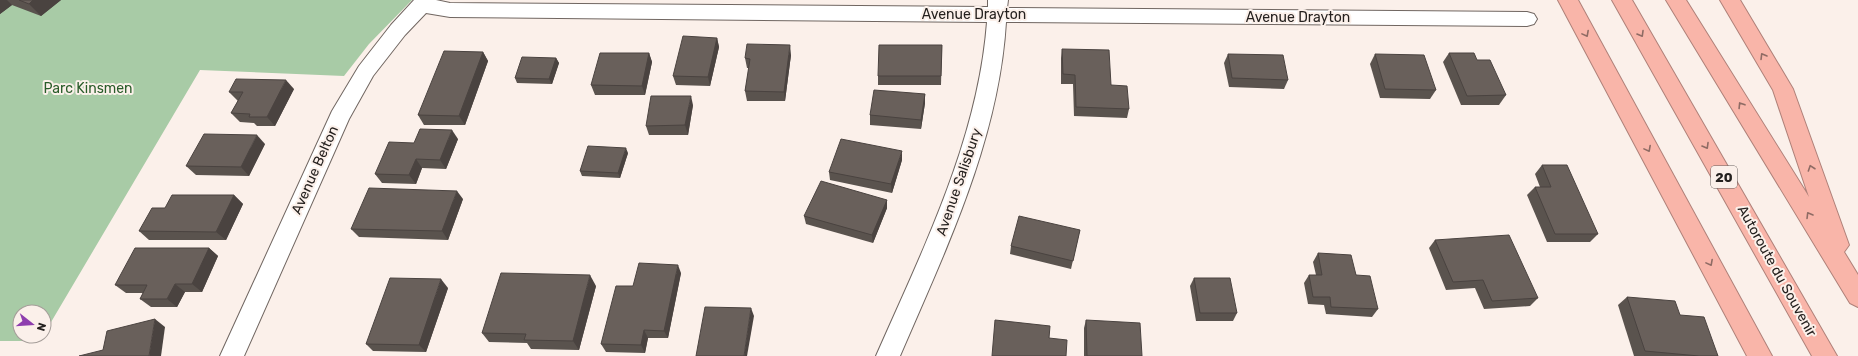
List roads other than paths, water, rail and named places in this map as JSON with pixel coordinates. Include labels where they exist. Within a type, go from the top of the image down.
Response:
[{"type":"highway","points":[[1568,0],[1760,356]]},
{"type":"highway","name":"Autoroute du Souvenir","points":[[1622,0],[1825,356]]},
{"type":"highway","points":[[1676,0],[1854,290]]},
{"type":"highway","points":[[1730,0],[1783,89],[1854,290]]},
{"type":"street","name":"Avenue Drayton","points":[[424,2],[450,10],[997,7],[1408,9],[1527,19]]},
{"type":"street","name":"Avenue Belton","points":[[232,356],[338,117],[366,71],[424,2]]},
{"type":"street","name":"Avenue Salisbury","points":[[888,356],[940,240],[960,186],[990,80],[996,38],[997,7]]},
{"type":"park label","name":"Parc Kinsmen","points":[[88,88]]}]
